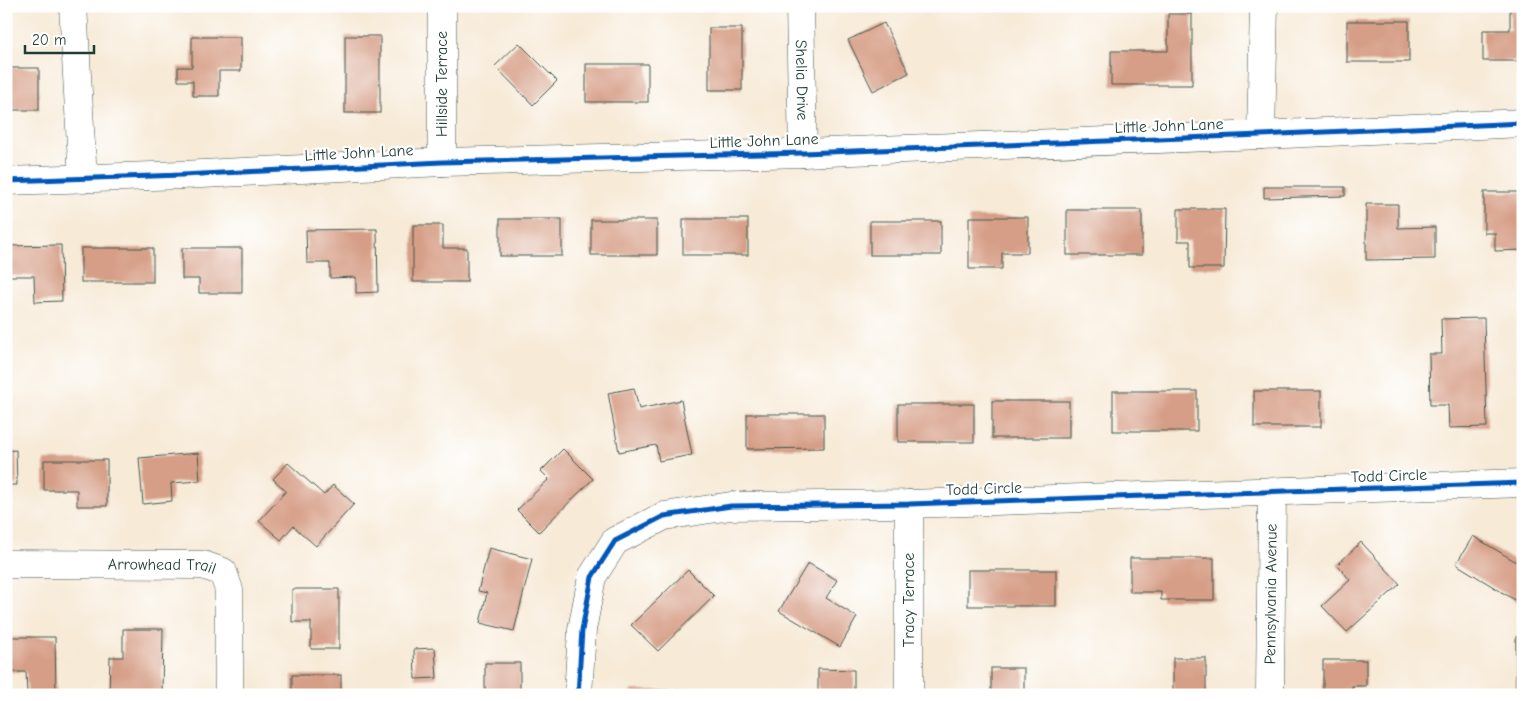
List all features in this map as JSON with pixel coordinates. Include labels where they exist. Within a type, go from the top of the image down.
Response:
[{"type":"street","points":[[73,6],[83,178]]},
{"type":"street","name":"Hillside Terrace","points":[[442,6],[442,162]]},
{"type":"street","name":"Shelia Drive","points":[[800,6],[803,153]]},
{"type":"street","points":[[1261,135],[1264,6]]},
{"type":"street","name":"Little John Lane","points":[[6,181],[442,162],[803,153],[1523,123]]},
{"type":"street","name":"Todd Circle","points":[[578,695],[582,630],[592,577],[615,541],[664,516],[731,506],[909,504],[1523,483]]},
{"type":"street","name":"Pennsylvania Avenue","points":[[1270,695],[1272,493]]},
{"type":"street","name":"Tracy Terrace","points":[[909,504],[909,695]]},
{"type":"street","name":"Arrowhead Trail","points":[[6,564],[203,565],[223,572],[229,590],[229,695]]},
{"type":"building","points":[[1510,6],[1523,6],[1523,61],[1483,61],[1483,30],[1510,30]]},
{"type":"building","points":[[1168,14],[1192,14],[1192,85],[1111,85],[1111,51],[1168,51]]},
{"type":"building","points":[[1347,21],[1409,21],[1409,62],[1347,62]]},
{"type":"building","points":[[884,23],[909,73],[873,91],[848,40]]},
{"type":"building","points":[[709,28],[742,28],[742,90],[709,90]]},
{"type":"building","points":[[345,36],[380,36],[380,113],[345,113]]},
{"type":"building","points":[[192,37],[241,37],[241,71],[219,71],[219,96],[193,96],[193,81],[178,81],[178,67],[192,67]]},
{"type":"building","points":[[519,43],[557,81],[533,105],[495,66]]},
{"type":"building","points":[[586,64],[648,64],[648,102],[586,102]]},
{"type":"building","points":[[6,68],[39,68],[39,110],[6,110]]},
{"type":"building","points":[[1264,187],[1345,187],[1345,196],[1264,198]]},
{"type":"building","points":[[1484,192],[1523,192],[1523,250],[1495,251],[1495,233],[1484,233]]},
{"type":"building","points":[[1366,204],[1398,204],[1398,228],[1435,227],[1435,259],[1366,260]]},
{"type":"building","points":[[1178,209],[1225,209],[1224,268],[1190,268],[1190,241],[1178,241]]},
{"type":"building","points":[[1067,210],[1142,210],[1142,255],[1067,255]]},
{"type":"building","points":[[969,217],[1028,217],[1028,253],[1002,253],[1002,269],[969,269]]},
{"type":"building","points":[[500,219],[562,219],[562,256],[500,256]]},
{"type":"building","points":[[683,219],[748,219],[748,255],[683,255]]},
{"type":"building","points":[[591,220],[657,220],[657,255],[591,255]]},
{"type":"building","points":[[870,221],[941,221],[941,255],[870,255]]},
{"type":"building","points":[[413,225],[443,225],[443,248],[467,248],[467,282],[413,282]]},
{"type":"building","points":[[377,229],[378,292],[356,293],[356,277],[330,278],[330,263],[307,263],[306,230]]},
{"type":"building","points":[[61,245],[62,301],[35,302],[34,276],[6,276],[6,246]]},
{"type":"building","points":[[81,248],[153,248],[153,282],[81,282]]},
{"type":"building","points":[[182,248],[242,248],[242,293],[199,293],[199,279],[182,279]]},
{"type":"building","points":[[1484,318],[1487,427],[1449,428],[1448,405],[1430,405],[1429,354],[1442,354],[1441,319]]},
{"type":"building","points":[[634,388],[639,409],[681,400],[692,455],[659,461],[656,445],[619,452],[608,393]]},
{"type":"building","points":[[1113,391],[1197,391],[1197,431],[1113,431]]},
{"type":"building","points":[[1254,391],[1321,391],[1321,427],[1254,427]]},
{"type":"building","points":[[992,401],[1069,401],[1069,438],[992,438]]},
{"type":"building","points":[[898,404],[974,404],[974,442],[898,442]]},
{"type":"building","points":[[747,414],[824,414],[824,448],[747,449]]},
{"type":"building","points":[[563,449],[593,479],[539,532],[517,510],[549,479],[541,471]]},
{"type":"building","points":[[16,450],[17,485],[6,485],[6,451]]},
{"type":"building","points":[[198,453],[200,481],[171,483],[172,501],[143,504],[139,458]]},
{"type":"building","points":[[44,460],[107,460],[107,506],[77,506],[77,490],[44,490]]},
{"type":"building","points":[[288,463],[324,495],[333,485],[354,504],[316,546],[293,526],[281,540],[259,521],[286,491],[273,479]]},
{"type":"building","points":[[1473,536],[1523,566],[1523,605],[1456,564]]},
{"type":"building","points":[[1361,542],[1400,584],[1347,632],[1322,606],[1350,580],[1337,565]]},
{"type":"building","points":[[489,548],[532,559],[514,631],[480,623],[487,593],[478,591]]},
{"type":"building","points":[[1130,558],[1214,558],[1214,600],[1161,600],[1161,592],[1130,592]]},
{"type":"building","points":[[808,563],[837,580],[826,598],[857,617],[840,647],[779,611]]},
{"type":"building","points":[[688,570],[714,596],[658,651],[631,625]]},
{"type":"building","points":[[968,570],[1056,570],[1056,606],[968,606]]},
{"type":"building","points":[[292,589],[339,589],[339,649],[311,649],[311,622],[292,622]]},
{"type":"building","points":[[123,629],[163,629],[162,695],[109,695],[110,657],[123,657]]},
{"type":"building","points":[[6,637],[55,637],[56,693],[27,694],[26,672],[6,672]]},
{"type":"building","points":[[1516,637],[1523,637],[1523,695],[1516,695]]},
{"type":"building","points":[[435,648],[437,678],[415,679],[414,649]]},
{"type":"building","points":[[1173,658],[1206,658],[1206,695],[1173,695]]},
{"type":"building","points":[[1323,660],[1366,660],[1366,686],[1352,686],[1352,695],[1323,695]]},
{"type":"building","points":[[485,663],[520,663],[520,695],[468,695],[468,692],[485,692]]},
{"type":"building","points":[[991,668],[1024,668],[1024,695],[991,695]]},
{"type":"building","points":[[818,669],[854,670],[854,695],[799,695],[799,691],[818,692]]},
{"type":"building","points":[[292,675],[341,675],[341,695],[292,695]]},
{"type":"building","points":[[631,690],[696,690],[696,695],[631,695]]},
{"type":"cycle path","points":[[6,181],[182,175],[442,162],[803,153],[1523,123]]},
{"type":"cycle path","points":[[578,695],[582,630],[592,577],[615,541],[664,516],[731,506],[909,504],[1523,483]]}]
